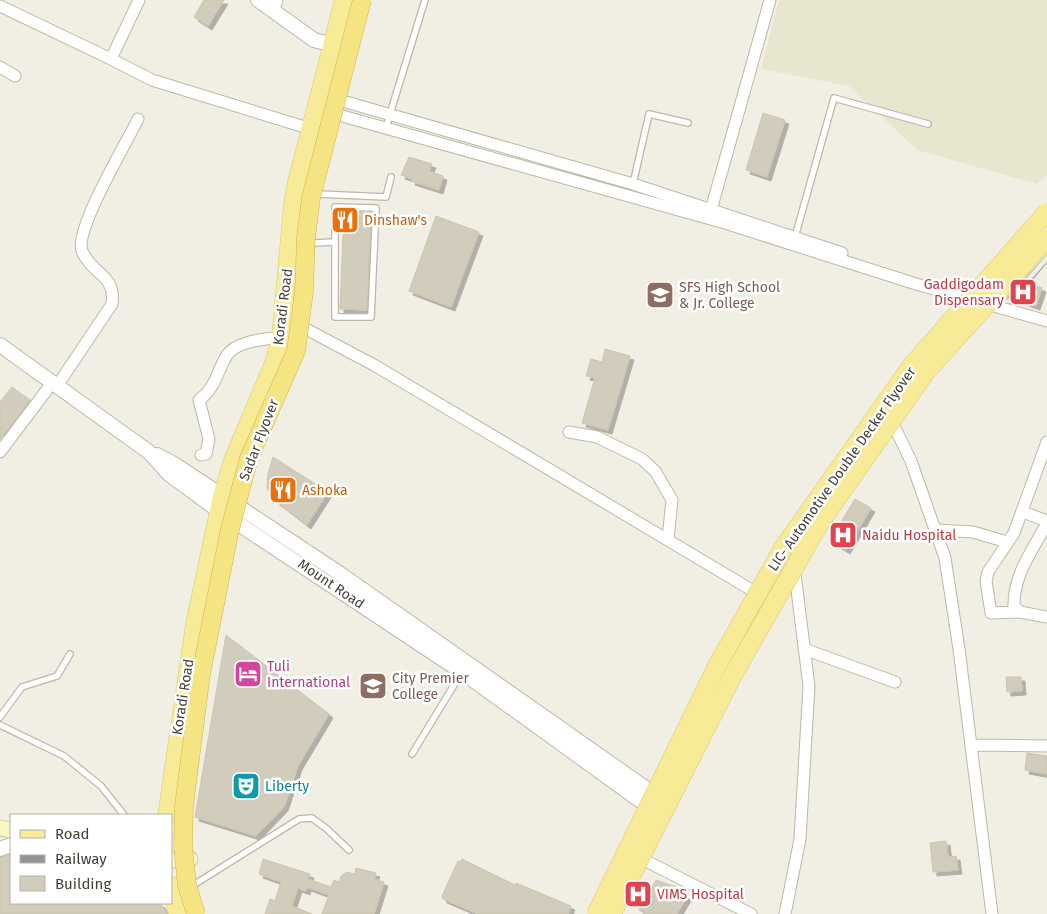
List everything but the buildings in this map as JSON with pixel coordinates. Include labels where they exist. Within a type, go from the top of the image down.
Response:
[{"type":"highway","name":"Sadar Flyover","points":[[188,914],[180,885],[177,860],[176,814],[179,778],[199,645],[232,491],[241,460],[288,350],[294,317],[307,182],[355,0]]},
{"type":"highway","name":"Sadar Flyover","points":[[196,914],[188,885],[184,857],[184,806],[201,674],[230,529],[249,458],[296,351],[304,292],[306,237],[311,198],[362,0]]},
{"type":"main road","name":"Koradi Road","points":[[168,814],[169,796],[195,624],[220,504],[233,460],[274,363],[281,337],[293,204],[344,0]]},
{"type":"main road","points":[[172,860],[190,859],[189,831],[213,644],[241,516],[265,439],[294,374],[306,329],[310,297],[312,242],[318,194],[371,0]]},
{"type":"main road","points":[[591,914],[709,671],[806,505],[914,357],[1047,207]]},
{"type":"main road","name":"LIC- Automotive Double Decker Flyover","points":[[596,914],[717,666],[783,548],[912,365],[1047,212]]},
{"type":"main road","name":"LIC- Automotive Double Decker Flyover","points":[[612,914],[728,686],[821,520],[926,372],[1047,238]]},
{"type":"main road","points":[[617,914],[646,861],[668,812],[733,682],[826,520],[930,372],[996,305],[1047,244]]},
{"type":"main road","points":[[163,814],[169,796]]},
{"type":"main road","points":[[172,890],[178,914]]},
{"type":"street","points":[[111,59],[140,0]]},
{"type":"street","points":[[258,0],[275,5],[314,40],[333,45]]},
{"type":"street","points":[[709,214],[770,0]]},
{"type":"street","points":[[0,6],[152,80],[311,129]]},
{"type":"street","points":[[0,67],[15,76]]},
{"type":"street","points":[[318,102],[341,108],[386,127],[630,196],[709,214],[795,237],[968,296]]},
{"type":"street","points":[[341,108],[390,113],[633,184],[709,214],[1047,321]]},
{"type":"street","points":[[0,452],[55,384],[112,304],[114,292],[109,281],[92,267],[82,250],[82,234],[93,207],[138,119]]},
{"type":"street","points":[[306,329],[374,365],[755,592]]},
{"type":"street","points":[[201,455],[206,454],[209,439],[199,400],[210,392],[228,352],[254,340],[281,337]]},
{"type":"street","name":"Mount Road","points":[[0,345],[149,452],[169,474],[241,516],[462,672],[647,797]]},
{"type":"street","points":[[878,406],[893,424],[911,461],[945,558],[992,914]]},
{"type":"street","points":[[569,432],[597,437],[642,459],[655,471],[672,500],[668,539]]},
{"type":"street","points":[[1047,442],[1023,512],[1014,532],[988,572],[986,581],[991,613],[1020,612],[1047,617]]},
{"type":"street","points":[[1020,612],[1014,606],[1013,592],[1047,522],[1023,512]]},
{"type":"street","points":[[241,516],[339,573],[668,812]]},
{"type":"street","points":[[936,530],[973,532],[1007,542]]},
{"type":"street","points":[[785,914],[800,838],[809,686],[795,574]]},
{"type":"street","points":[[804,649],[896,682]]},
{"type":"street","points":[[971,745],[1047,746]]},
{"type":"street","points":[[646,861],[751,914]]},
{"type":"lane","points":[[386,127],[425,0]]},
{"type":"lane","points":[[795,237],[834,98],[928,124]]},
{"type":"lane","points":[[630,196],[650,114],[688,123]]},
{"type":"lane","points":[[318,194],[386,197],[391,177]]},
{"type":"lane","points":[[335,207],[376,208],[371,317],[335,317],[335,242],[335,207]]},
{"type":"lane","points":[[312,242],[335,242]]},
{"type":"lane","points":[[0,716],[22,687],[57,676],[70,654]]},
{"type":"lane","points":[[412,754],[462,672]]},
{"type":"lane","points":[[0,725],[64,756],[101,786],[123,814]]},
{"type":"lane","points":[[195,884],[299,819],[312,818],[327,829],[348,850]]},
{"type":"shaded area","points":[[779,0],[1047,0],[1047,175],[1037,184],[917,150],[849,86],[761,69]]},
{"type":"railway","points":[[599,914],[702,703],[758,600],[819,500],[875,418],[936,340],[1047,216]]},
{"type":"place","name":"Dinshaw's","points":[[345,220]]},
{"type":"place","name":"Gaddigodam Dispensary","points":[[1023,292]]},
{"type":"place","name":"SFS High School & Jr. College","points":[[660,295]]},
{"type":"place","name":"Ashoka","points":[[283,490]]},
{"type":"place","name":"Naidu Hospital","points":[[843,535]]},
{"type":"place","name":"Tuli International","points":[[248,674]]},
{"type":"place","name":"City Premier College","points":[[373,686]]},
{"type":"place","name":"Liberty","points":[[246,786]]},
{"type":"place","name":"VIMS Hospital","points":[[638,894]]}]
